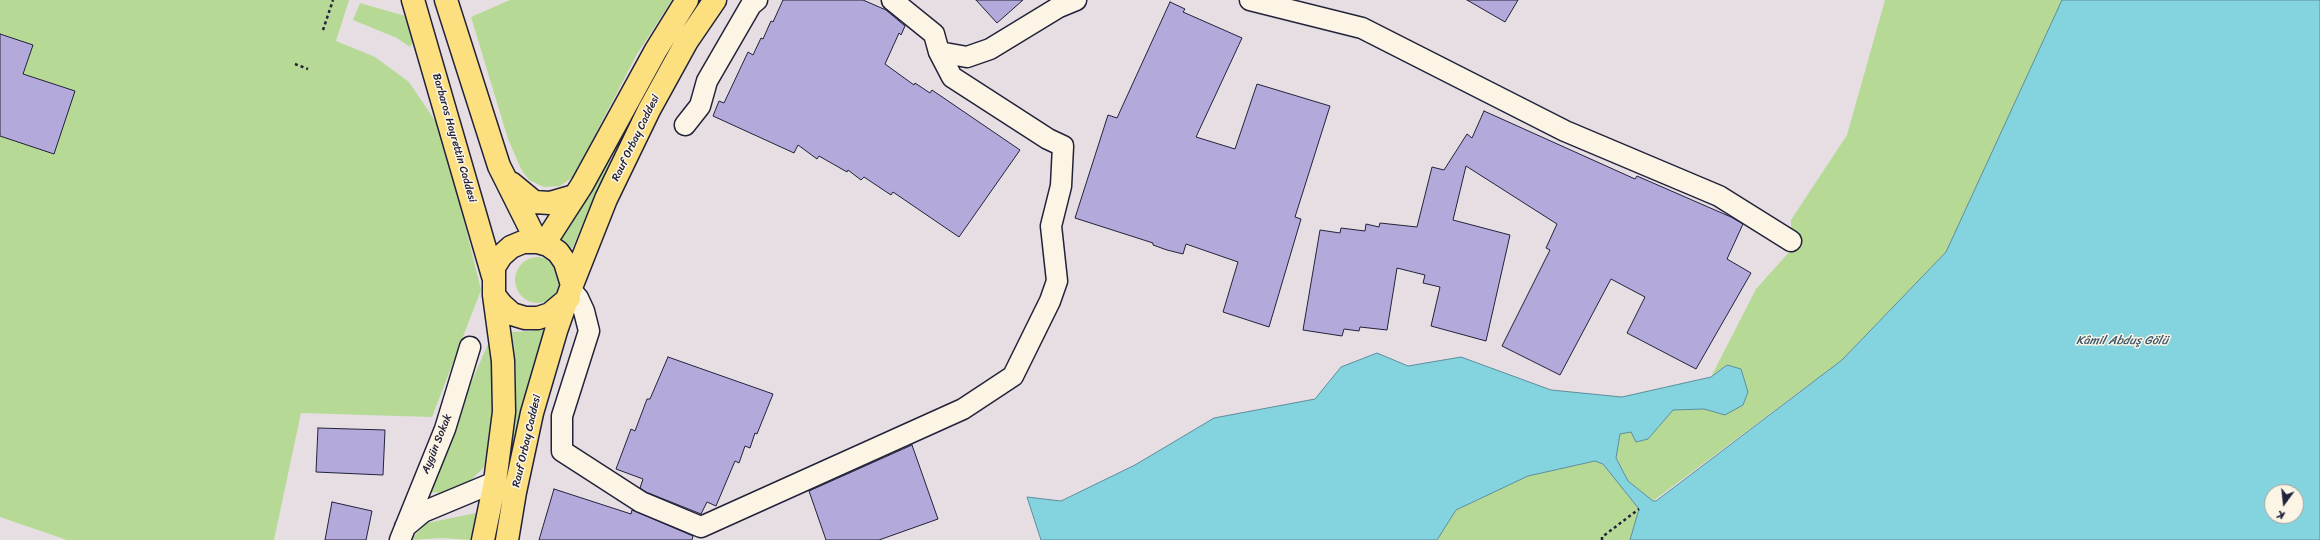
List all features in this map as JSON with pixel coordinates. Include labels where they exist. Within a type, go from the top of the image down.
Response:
[{"type":"main road","name":"Barbaros Hayrettin Caddesi","points":[[413,0],[494,286]]},
{"type":"main road","points":[[446,0],[482,117],[503,175],[540,243]]},
{"type":"main road","name":"Rauf Orbay Caddesi","points":[[540,243],[574,196],[656,50],[687,0]]},
{"type":"main road","name":"Rauf Orbay Caddesi","points":[[507,540],[515,492],[532,413],[556,331],[606,199],[649,110],[687,41],[715,0]]},
{"type":"main road","points":[[503,175],[534,202],[550,203],[574,196]]},
{"type":"main road","points":[[494,286],[494,267],[501,256],[511,247],[523,242],[540,243],[558,252],[565,262],[571,291]]},
{"type":"main road","name":"Rauf Orbay Caddesi","points":[[494,286],[502,305],[512,314],[525,318],[538,318],[550,314],[571,291]]},
{"type":"main road","name":"Rauf Orbay Caddesi","points":[[483,540],[495,482],[504,412],[505,388],[501,335],[494,286]]},
{"type":"street","points":[[685,125],[700,106],[707,81],[751,5],[757,0]]},
{"type":"street","points":[[571,291],[578,298],[584,311],[589,331],[562,416],[562,451],[641,502],[701,526],[963,409],[1013,376],[1050,301],[1057,281],[1051,226],[1061,186],[1063,146],[1048,139],[952,77],[939,52],[934,34],[892,0]]},
{"type":"street","points":[[939,52],[967,57],[990,49],[1059,7],[1076,0]]},
{"type":"street","points":[[1250,0],[1362,28],[1565,131],[1719,196],[1791,242]]},
{"type":"street","name":"Aygün Sokak","points":[[402,534],[445,429],[470,347]]},
{"type":"street","points":[[402,534],[423,512],[495,482]]},
{"type":"path","points":[[323,30],[332,0]]},
{"type":"path","points":[[295,64],[308,69]]},
{"type":"path","points":[[1602,540],[1602,537],[1639,510]]},
{"type":"green space","points":[[0,0],[349,0],[336,41],[375,57],[409,82],[442,131],[481,290],[432,417],[301,413],[274,540],[67,540],[0,517]]},
{"type":"green space","points":[[510,0],[672,0],[637,54],[573,177],[560,186],[544,187],[529,180],[521,169],[508,139],[471,17]]},
{"type":"green space","points":[[700,0],[704,0],[657,75],[615,153],[612,152],[654,73]]},
{"type":"green space","points":[[1885,0],[2063,0],[1946,252],[1842,360],[1653,501],[1628,482],[1616,458],[1620,434],[1631,431],[1648,439],[1673,410],[1704,409],[1725,415],[1727,365],[1711,377],[1756,289],[1791,250],[1791,220],[1847,135]]},
{"type":"green space","points":[[360,3],[409,17],[415,37],[410,47],[397,38],[353,20]]},
{"type":"green space","points":[[608,159],[611,160],[571,251],[553,235]]},
{"type":"green space","points":[[533,257],[543,257],[551,261],[557,267],[561,275],[561,285],[557,293],[551,299],[543,303],[533,303],[525,299],[519,293],[515,285],[515,275],[519,267],[525,261]]},
{"type":"green space","points":[[546,327],[525,399],[497,540],[494,540],[516,404],[516,370],[512,332],[532,331]]},
{"type":"green space","points":[[492,335],[496,388],[488,457],[483,468],[470,481],[445,493],[428,492],[459,410]]},
{"type":"green space","points":[[1595,461],[1603,463],[1639,509],[1630,540],[1437,540],[1456,510],[1528,476]]},
{"type":"green space","points":[[476,513],[470,540],[442,538],[410,540],[427,523]]},
{"type":"water","name":"Kâmil Abduş Gölü","points":[[2062,0],[2320,0],[2320,540],[1630,540],[1639,509],[1603,464],[1595,461],[1528,476],[1456,510],[1437,540],[1041,540],[1027,497],[1061,501],[1135,465],[1214,418],[1315,399],[1341,367],[1377,353],[1408,366],[1461,357],[1551,390],[1622,397],[1711,377],[1727,365],[1741,369],[1748,392],[1743,405],[1725,415],[1704,409],[1673,410],[1648,439],[1636,442],[1631,432],[1620,434],[1616,458],[1628,481],[1653,501],[1656,501],[1842,360],[1946,252]]},
{"type":"building","points":[[783,0],[863,0],[886,10],[905,26],[901,35],[899,33],[885,64],[914,85],[915,83],[930,93],[932,90],[1020,150],[959,237],[893,192],[891,195],[864,177],[861,180],[848,170],[847,172],[819,156],[817,159],[798,145],[794,153],[713,116],[719,101],[724,103],[748,52],[753,55],[761,38],[763,39],[771,21],[773,22]]},
{"type":"building","points":[[976,0],[1023,0],[997,23]]},
{"type":"building","points":[[1467,0],[1518,0],[1505,22]]},
{"type":"building","points":[[1170,2],[1185,9],[1183,12],[1242,38],[1196,137],[1235,149],[1257,84],[1330,106],[1295,217],[1301,219],[1269,327],[1223,312],[1238,262],[1186,244],[1183,254],[1167,250],[1153,245],[1153,243],[1075,218],[1108,115],[1117,118]]},
{"type":"building","points":[[0,34],[33,45],[23,74],[75,91],[54,154],[0,136]]},
{"type":"building","points":[[1484,111],[1635,179],[1637,176],[1731,217],[1743,224],[1727,259],[1751,273],[1696,369],[1627,333],[1645,297],[1611,279],[1560,375],[1502,346],[1550,250],[1546,248],[1557,224],[1466,166],[1453,220],[1510,235],[1486,341],[1431,326],[1440,287],[1423,283],[1425,275],[1397,268],[1387,330],[1360,327],[1359,331],[1344,329],[1342,336],[1303,330],[1320,230],[1340,233],[1341,228],[1365,231],[1366,224],[1379,227],[1380,223],[1417,227],[1432,167],[1444,170],[1467,134],[1472,138]]},
{"type":"building","points":[[668,357],[773,394],[757,434],[755,433],[750,448],[745,446],[739,463],[735,461],[716,506],[707,502],[701,514],[646,492],[640,488],[643,479],[616,469],[631,429],[635,431],[647,399],[650,399]]},
{"type":"building","points":[[318,428],[385,430],[383,475],[316,472]]},
{"type":"building","points":[[912,445],[938,519],[879,540],[826,540],[809,491]]},
{"type":"building","points":[[554,489],[631,514],[632,510],[693,536],[692,540],[539,540]]},
{"type":"building","points":[[332,502],[372,511],[366,540],[325,540]]}]
